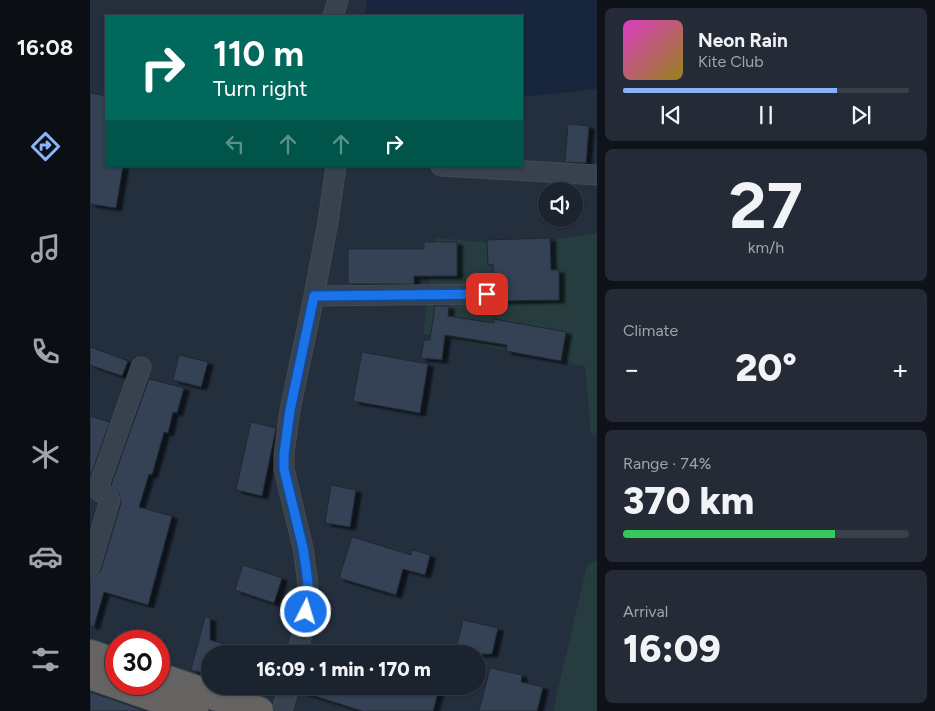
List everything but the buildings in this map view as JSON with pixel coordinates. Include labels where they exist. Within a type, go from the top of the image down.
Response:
[{"type":"highway","points":[[90,654],[105,659]]},
{"type":"highway","points":[[90,675],[194,711]]},
{"type":"highway","points":[[170,681],[259,711]]},
{"type":"street","points":[[333,15],[338,0]]},
{"type":"street","points":[[299,645],[305,623],[308,584],[303,548],[284,469],[284,454],[290,410],[314,296],[336,167]]},
{"type":"street","points":[[458,167],[597,175]]},
{"type":"street","points":[[314,296],[487,294]]},
{"type":"street","points":[[90,567],[110,500],[98,488],[141,367]]},
{"type":"street","points":[[282,711],[286,695]]},
{"type":"green space","points":[[597,233],[597,432],[591,434],[585,366],[423,334],[435,238],[518,245]]},
{"type":"green space","points":[[597,561],[597,711],[553,711],[587,565]]},
{"type":"water","points":[[367,0],[597,0],[597,89],[523,97],[523,15],[364,15]]},
{"type":"route","points":[[306,612],[308,584],[306,568],[284,469],[284,454],[290,410],[314,296],[487,294]]}]
